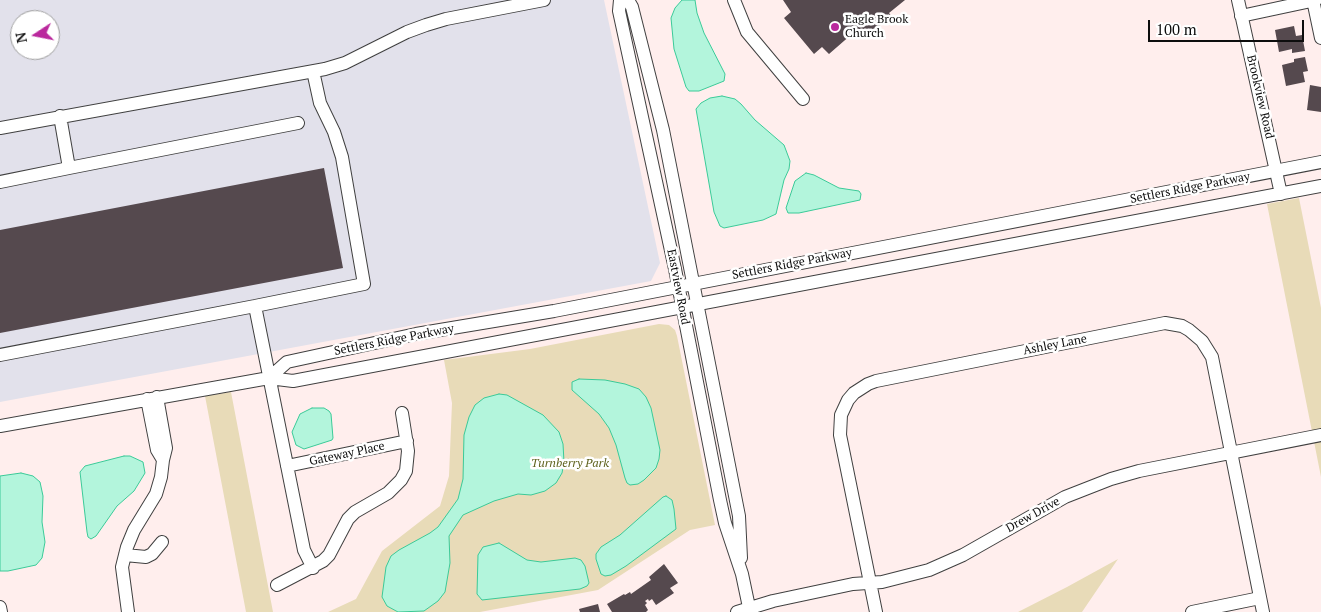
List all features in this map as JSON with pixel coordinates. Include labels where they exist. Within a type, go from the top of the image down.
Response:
[{"type":"street","points":[[0,128],[313,71],[345,63],[407,32],[426,25],[446,19],[544,0]]},
{"type":"street","name":"Eastview Road","points":[[620,0],[620,11],[678,286],[725,523],[742,574]]},
{"type":"street","name":"Eastview Road","points":[[628,0],[632,7],[663,130],[739,516],[746,611]]},
{"type":"street","points":[[734,0],[747,32],[803,100]]},
{"type":"street","name":"Brookview Road","points":[[1238,0],[1281,194]]},
{"type":"street","points":[[1241,16],[1314,0],[1321,38]]},
{"type":"street","points":[[0,355],[364,284],[342,157],[334,132],[320,103],[313,71]]},
{"type":"street","points":[[60,116],[69,168]]},
{"type":"street","points":[[0,182],[298,123]]},
{"type":"street","name":"Settlers Ridge Parkway","points":[[268,378],[287,362],[416,334],[554,311],[1321,162]]},
{"type":"street","name":"Settlers Ridge Parkway","points":[[0,426],[268,378],[293,381],[1321,186]]},
{"type":"street","points":[[255,306],[304,550],[313,568]]},
{"type":"street","name":"Ashley Lane","points":[[876,612],[839,425],[841,415],[848,400],[854,393],[868,384],[1165,323],[1182,326],[1195,334],[1208,349],[1212,357],[1263,612]]},
{"type":"street","points":[[128,612],[122,576],[125,555],[134,530],[156,494],[162,477],[162,460],[157,450],[152,398]]},
{"type":"street","points":[[278,586],[313,568],[329,555],[348,518],[388,493],[400,480],[406,471],[408,462],[407,441],[402,413]]},
{"type":"street","name":"Drew Drive","points":[[746,611],[773,601],[844,586],[910,576],[946,564],[1044,508],[1094,485],[1139,471],[1321,435]]},
{"type":"street","name":"Gateway Place","points":[[287,466],[407,441]]},
{"type":"street","points":[[125,555],[146,557],[152,554],[162,542]]},
{"type":"street","points":[[1192,612],[1260,598]]},
{"type":"street","points":[[0,607],[1,612]]},
{"type":"shaded area","points":[[0,0],[604,0],[660,263],[651,281],[0,402]]},
{"type":"shaded area","points":[[682,0],[695,0],[704,33],[725,74],[724,81],[699,91],[689,91],[686,87],[674,49],[671,18],[675,8]]},
{"type":"shaded area","points":[[722,96],[735,99],[755,120],[784,145],[790,161],[776,214],[763,220],[724,228],[720,226],[714,212],[696,109],[701,103],[710,98]]},
{"type":"shaded area","points":[[806,173],[839,188],[859,191],[861,194],[860,200],[799,213],[788,213],[786,208],[795,181]]},
{"type":"shaded area","points":[[579,379],[605,380],[625,384],[639,389],[646,397],[651,408],[660,450],[656,468],[638,484],[630,485],[627,483],[609,428],[599,414],[572,390],[572,382]]},
{"type":"shaded area","points":[[499,394],[507,395],[543,415],[559,432],[563,444],[564,462],[562,473],[556,483],[545,491],[531,495],[518,494],[494,501],[463,515],[449,536],[450,563],[445,592],[438,601],[424,611],[398,612],[387,606],[382,597],[386,567],[391,556],[438,527],[458,499],[463,479],[464,435],[469,417],[475,405],[484,398]]},
{"type":"shaded area","points":[[312,408],[324,408],[329,411],[331,414],[333,438],[332,440],[304,449],[296,445],[292,432],[300,414]]},
{"type":"shaded area","points":[[130,456],[143,462],[145,473],[134,491],[117,506],[96,536],[91,539],[88,537],[87,532],[80,472],[85,466]]},
{"type":"shaded area","points":[[21,473],[33,476],[40,482],[43,496],[42,522],[45,542],[42,558],[36,565],[0,571],[0,476]]},
{"type":"shaded area","points":[[666,496],[672,500],[676,529],[611,575],[605,576],[601,574],[596,554],[601,547],[620,535]]},
{"type":"shaded area","points":[[499,543],[527,560],[541,562],[575,558],[581,560],[585,566],[589,583],[580,589],[482,600],[477,594],[478,555],[483,547]]},
{"type":"green space","points":[[1299,198],[1321,308],[1321,477],[1267,204]]},
{"type":"green space","name":"Turnberry Park","points":[[659,324],[669,325],[675,330],[677,336],[715,525],[690,530],[598,590],[480,612],[328,612],[356,599],[382,551],[440,506],[449,476],[452,403],[444,360],[530,349]]},
{"type":"green space","points":[[231,392],[273,612],[246,612],[205,396]]},
{"type":"green space","points":[[1118,559],[1082,612],[1018,612],[1067,587]]},
{"type":"building","name":"Eagle Brook Church","points":[[783,0],[905,0],[889,13],[892,17],[869,33],[866,30],[853,38],[852,34],[829,54],[822,47],[814,54],[784,18],[791,12]]},
{"type":"building","points":[[1294,26],[1296,36],[1302,35],[1305,51],[1292,53],[1292,49],[1279,52],[1275,30]]},
{"type":"building","points":[[1305,57],[1308,71],[1303,72],[1305,82],[1286,86],[1282,65],[1294,62],[1294,59]]},
{"type":"building","points":[[1310,85],[1321,87],[1321,112],[1307,110]]},
{"type":"building","points":[[324,168],[343,268],[0,333],[0,230]]},
{"type":"building","points":[[664,564],[678,583],[670,588],[674,593],[656,605],[652,599],[645,601],[648,610],[646,612],[612,612],[607,604],[624,594],[630,592],[631,594],[651,580],[649,577]]},
{"type":"building","points":[[598,604],[600,612],[580,612],[579,609]]},
{"type":"place","name":"Eagle Brook Church","points":[[835,27]]}]
